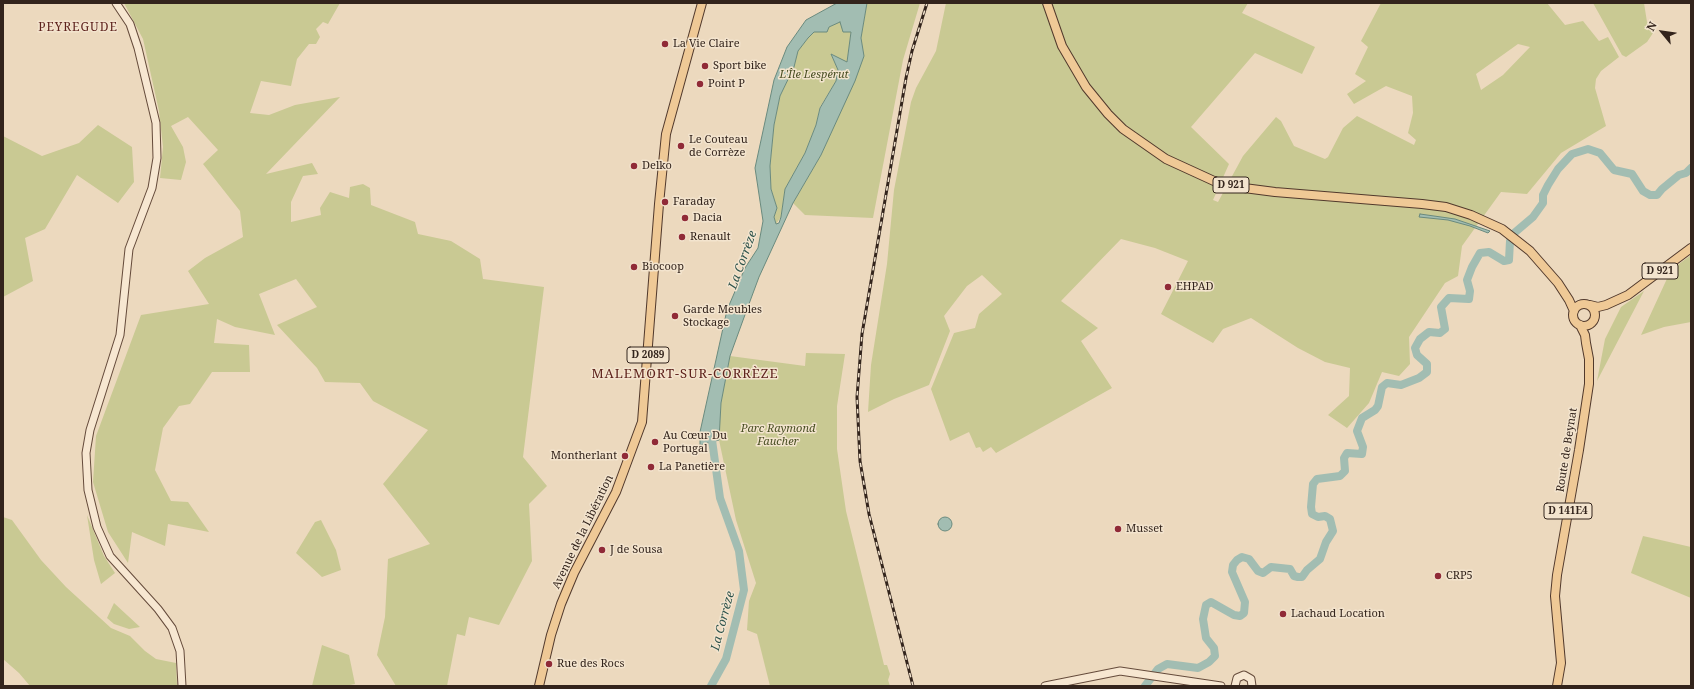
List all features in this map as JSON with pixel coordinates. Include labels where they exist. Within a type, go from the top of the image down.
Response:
[{"type":"main road","points":[[116,3],[130,24],[136,38],[156,123],[157,158],[152,188],[129,249],[120,335],[90,430],[86,453],[88,490],[97,528],[110,556],[158,609],[172,628],[180,651],[182,686]]},
{"type":"main road","name":"D 921","points":[[1047,3],[1062,46],[1077,74],[1096,101],[1123,129],[1156,153],[1178,166],[1214,180],[1256,190],[1446,207],[1471,215],[1497,227],[1525,247],[1576,300],[1587,305],[1598,306],[1606,305],[1628,295]]},
{"type":"main road","name":"Avenue de la Libération","points":[[539,686],[551,635],[561,604],[574,573],[616,492],[642,422],[658,204],[666,134],[702,6]]},
{"type":"main road","name":"D 921","points":[[1558,282],[1574,311],[1574,320],[1580,325],[1586,326],[1691,248]]},
{"type":"main road","points":[[1574,311],[1577,306],[1587,305],[1594,310],[1594,320]]},
{"type":"main road","name":"Route de Beynat","points":[[1558,686],[1561,663],[1556,596],[1557,575],[1580,450],[1589,384],[1588,331],[1594,320]]},
{"type":"main road","name":"Route de Beynat","points":[[1580,325],[1585,335],[1589,359]]},
{"type":"main road","name":"D 141E4","points":[[1561,663],[1562,686]]},
{"type":"main road","points":[[1045,686],[1112,672],[1146,674],[1218,685],[1235,683],[1244,675],[1249,677],[1254,684]]},
{"type":"green space","points":[[124,3],[340,3],[328,24],[323,22],[316,29],[320,37],[316,44],[309,44],[297,59],[291,86],[261,81],[250,113],[269,115],[295,105],[340,97],[266,174],[312,163],[318,174],[303,176],[291,202],[291,222],[321,215],[320,208],[330,192],[349,198],[350,187],[363,184],[370,188],[371,205],[415,222],[418,234],[451,241],[480,259],[483,279],[544,287],[523,457],[547,486],[529,504],[532,561],[499,625],[469,617],[465,636],[457,634],[447,686],[396,686],[377,655],[385,617],[388,559],[430,544],[383,484],[428,430],[373,401],[360,383],[325,382],[317,368],[277,325],[317,307],[296,279],[259,294],[275,335],[235,327],[217,319],[214,343],[249,345],[250,372],[212,372],[190,404],[179,406],[163,428],[155,470],[171,501],[188,502],[209,532],[168,524],[165,546],[132,532],[128,563],[108,532],[93,482],[96,436],[141,315],[209,304],[188,271],[205,258],[243,237],[240,211],[203,164],[218,150],[188,117],[171,126],[183,147],[186,162],[181,180],[160,178],[163,147],[159,111],[143,39]]},
{"type":"green space","points":[[867,3],[920,3],[903,60],[873,218],[805,215],[793,203],[821,155],[864,56],[861,38]]},
{"type":"green space","points":[[946,3],[1248,3],[1242,13],[1315,47],[1302,74],[1255,53],[1191,127],[1229,164],[1213,200],[1218,202],[1243,156],[1276,117],[1281,121],[1294,146],[1325,159],[1328,157],[1343,128],[1357,116],[1414,145],[1416,140],[1408,133],[1413,113],[1412,96],[1386,86],[1354,104],[1347,94],[1366,81],[1355,74],[1368,47],[1361,41],[1381,3],[1547,3],[1565,25],[1583,21],[1599,41],[1608,37],[1619,57],[1601,71],[1596,79],[1595,88],[1606,126],[1561,153],[1527,194],[1501,192],[1462,246],[1458,276],[1445,283],[1409,337],[1410,364],[1399,376],[1382,372],[1369,403],[1347,428],[1328,415],[1349,396],[1350,368],[1325,362],[1298,348],[1251,318],[1223,329],[1213,343],[1161,314],[1188,261],[1155,248],[1121,239],[1061,301],[1098,328],[1081,341],[1112,388],[996,453],[991,447],[983,452],[980,447],[976,448],[969,432],[950,441],[931,389],[954,333],[975,328],[979,314],[1002,294],[982,275],[967,286],[944,316],[950,331],[929,385],[894,399],[868,412],[871,365],[887,264],[894,190],[911,102],[916,88],[936,51]],"holes":[[[1518,44],[1530,47],[1503,75],[1481,90],[1476,74]]]},
{"type":"green space","points":[[1593,3],[1644,3],[1647,22],[1655,30],[1647,42],[1626,57],[1622,55]]},
{"type":"green space","name":"L'Île Lespérut","points":[[841,21],[843,32],[851,31],[847,63],[831,54],[838,70],[836,81],[820,107],[816,125],[805,153],[785,189],[781,217],[776,224],[774,217],[777,208],[771,189],[770,166],[774,125],[780,96],[794,67],[798,51],[808,38],[814,32],[826,32],[829,27]]},
{"type":"green space","points":[[98,125],[132,147],[134,182],[118,203],[77,175],[45,229],[25,238],[33,281],[3,297],[3,136],[42,156],[79,143]]},
{"type":"green space","points":[[1691,255],[1691,322],[1664,327],[1641,335],[1671,270]]},
{"type":"green space","points":[[1644,291],[1597,381],[1605,339],[1621,307]]},
{"type":"green space","name":"Parc Raymond Faucher","points":[[806,353],[845,354],[837,406],[837,449],[846,511],[884,665],[887,665],[890,674],[888,680],[890,686],[770,686],[757,634],[747,630],[749,601],[756,583],[736,520],[719,440],[721,403],[730,356],[805,366]]},
{"type":"green space","points":[[87,515],[104,556],[115,573],[101,584],[94,560]]},
{"type":"green space","points":[[3,517],[12,520],[41,560],[66,587],[111,628],[130,636],[145,651],[156,659],[176,663],[177,686],[30,686],[19,673],[3,659]]},
{"type":"green space","points":[[321,520],[336,550],[341,570],[322,577],[296,553],[315,522]]},
{"type":"green space","points":[[1643,536],[1691,547],[1691,598],[1631,573]]},
{"type":"green space","points":[[114,603],[140,627],[129,629],[114,624],[107,618]]},
{"type":"green space","points":[[322,645],[349,655],[355,684],[345,686],[312,686]]},
{"type":"shaded area","points":[[837,3],[867,3],[861,38],[864,56],[855,81],[821,155],[793,203],[759,277],[730,356],[721,403],[719,440],[700,445],[700,432],[727,310],[745,268],[758,248],[763,221],[755,168],[774,80],[787,47],[806,20]],"holes":[[[840,22],[843,32],[851,32],[847,62],[831,54],[838,70],[836,81],[820,108],[816,125],[805,153],[785,189],[781,217],[779,223],[776,224],[774,217],[777,208],[771,189],[770,166],[774,125],[780,96],[794,67],[798,51],[808,38],[814,32],[827,32],[829,27]]]},
{"type":"shaded area","points":[[1420,214],[1455,219],[1490,231],[1488,233],[1448,220],[1419,217]]},
{"type":"shaded area","points":[[942,517],[948,517],[952,521],[952,527],[948,531],[942,531],[938,527],[938,521]]},
{"type":"waterway","points":[[1145,686],[1158,669],[1167,664],[1198,668],[1209,662],[1215,656],[1214,648],[1206,638],[1203,619],[1206,605],[1211,602],[1234,615],[1240,616],[1244,613],[1245,602],[1232,572],[1233,565],[1237,560],[1242,557],[1249,559],[1258,571],[1263,573],[1271,567],[1290,569],[1294,576],[1302,577],[1307,570],[1320,559],[1326,542],[1333,531],[1330,519],[1325,516],[1318,517],[1312,514],[1311,507],[1313,484],[1317,479],[1340,476],[1345,471],[1344,458],[1347,453],[1362,454],[1363,447],[1357,431],[1362,418],[1375,410],[1378,406],[1382,387],[1387,383],[1401,385],[1419,378],[1427,372],[1427,364],[1417,355],[1415,348],[1420,339],[1429,332],[1440,333],[1445,329],[1441,307],[1449,298],[1469,299],[1470,291],[1467,280],[1480,253],[1489,252],[1504,261],[1509,260],[1510,241],[1513,234],[1533,217],[1543,203],[1543,195],[1548,185],[1558,169],[1572,154],[1588,149],[1600,153],[1614,170],[1632,174],[1643,191],[1650,195],[1657,195],[1679,175],[1686,173],[1691,168]]},
{"type":"waterway","name":"La Corrèze","points":[[711,686],[726,659],[744,590],[739,551],[720,498],[712,440],[713,432]]},
{"type":"railway","points":[[913,686],[869,514],[860,461],[857,397],[862,334],[906,78],[912,51],[927,3]]},
{"type":"place","name":"La Vie Claire","points":[[665,44]]},
{"type":"place","name":"Sport bike","points":[[705,66]]},
{"type":"place","name":"Point P","points":[[700,84]]},
{"type":"place","name":"Le Couteau de Corrèze","points":[[681,146]]},
{"type":"place","name":"Delko","points":[[634,166]]},
{"type":"place","name":"Faraday","points":[[665,202]]},
{"type":"place","name":"Dacia","points":[[685,218]]},
{"type":"place","name":"Renault","points":[[682,237]]},
{"type":"place","name":"Biocoop","points":[[634,267]]},
{"type":"place","name":"EHPAD","points":[[1168,287]]},
{"type":"place","name":"Garde Meubles Stockage","points":[[675,316]]},
{"type":"place","name":"Au Cœur Du Portugal","points":[[655,442]]},
{"type":"place","name":"Montherlant","points":[[625,456]]},
{"type":"place","name":"La Panetière","points":[[651,467]]},
{"type":"place","name":"Musset","points":[[1118,529]]},
{"type":"place","name":"J de Sousa","points":[[602,550]]},
{"type":"place","name":"CRP5","points":[[1438,576]]},
{"type":"place","name":"Lachaud Location","points":[[1283,614]]},
{"type":"place","name":"Rue des Rocs","points":[[549,664]]},
{"type":"district","name":"PEYREGUDE","points":[[78,28]]},
{"type":"district","name":"MALEMORT-SUR-CORRÈZE","points":[[685,374]]}]
